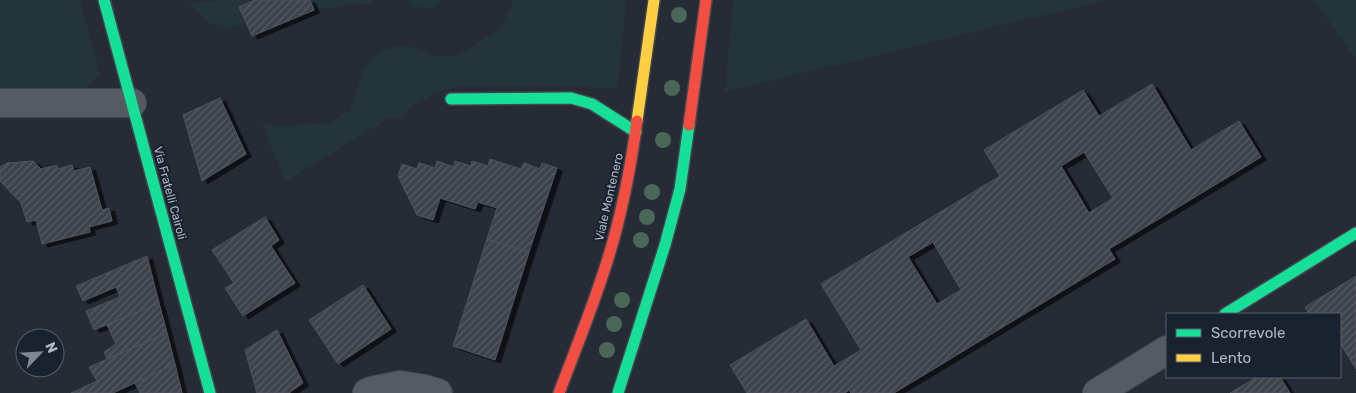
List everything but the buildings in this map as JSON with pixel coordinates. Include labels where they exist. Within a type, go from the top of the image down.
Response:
[{"type":"main road","name":"Via Fratelli Cairoli","points":[[104,0],[210,393]]},
{"type":"main road","name":"Viale Montenero","points":[[559,393],[606,265],[623,203],[631,167],[654,0]]},
{"type":"main road","points":[[618,393],[680,189],[706,0]]},
{"type":"main road","points":[[451,99],[571,98],[592,104],[636,132]]},
{"type":"main road","points":[[1227,313],[1356,233]]},
{"type":"street","points":[[0,104],[132,103]]},
{"type":"street","points":[[1097,393],[1166,351]]},
{"type":"street","points":[[367,393],[400,385],[438,393]]},
{"type":"shaded area","points":[[0,0],[80,0],[100,73],[82,93],[0,92]]},
{"type":"shaded area","points":[[255,0],[239,7],[246,23],[227,30],[209,23],[188,3]]},
{"type":"shaded area","points":[[310,0],[372,0],[370,4],[314,10]]},
{"type":"shaded area","points":[[407,0],[443,0],[433,8],[412,7]]},
{"type":"shaded area","points":[[513,0],[626,0],[618,89],[577,86],[458,86],[436,93],[410,107],[403,119],[389,118],[285,182],[262,123],[279,126],[328,123],[348,112],[362,72],[374,56],[398,45],[418,48],[437,57],[459,55],[500,29]]},
{"type":"shaded area","points":[[733,0],[1108,0],[725,92]]},
{"type":"shaded area","points":[[1314,0],[1356,0],[1356,60]]},
{"type":"traffic: fast","points":[[104,0],[210,393]]},
{"type":"traffic: fast","points":[[451,99],[571,98],[592,104],[636,132]]},
{"type":"traffic: fast","points":[[618,393],[665,245],[680,189],[689,125]]},
{"type":"traffic: fast","points":[[1227,313],[1356,233]]},
{"type":"traffic: slow","points":[[637,121],[654,0]]},
{"type":"traffic: jam","points":[[689,125],[706,0]]},
{"type":"traffic: jam","points":[[559,393],[593,304],[609,255],[628,179],[637,121]]}]
